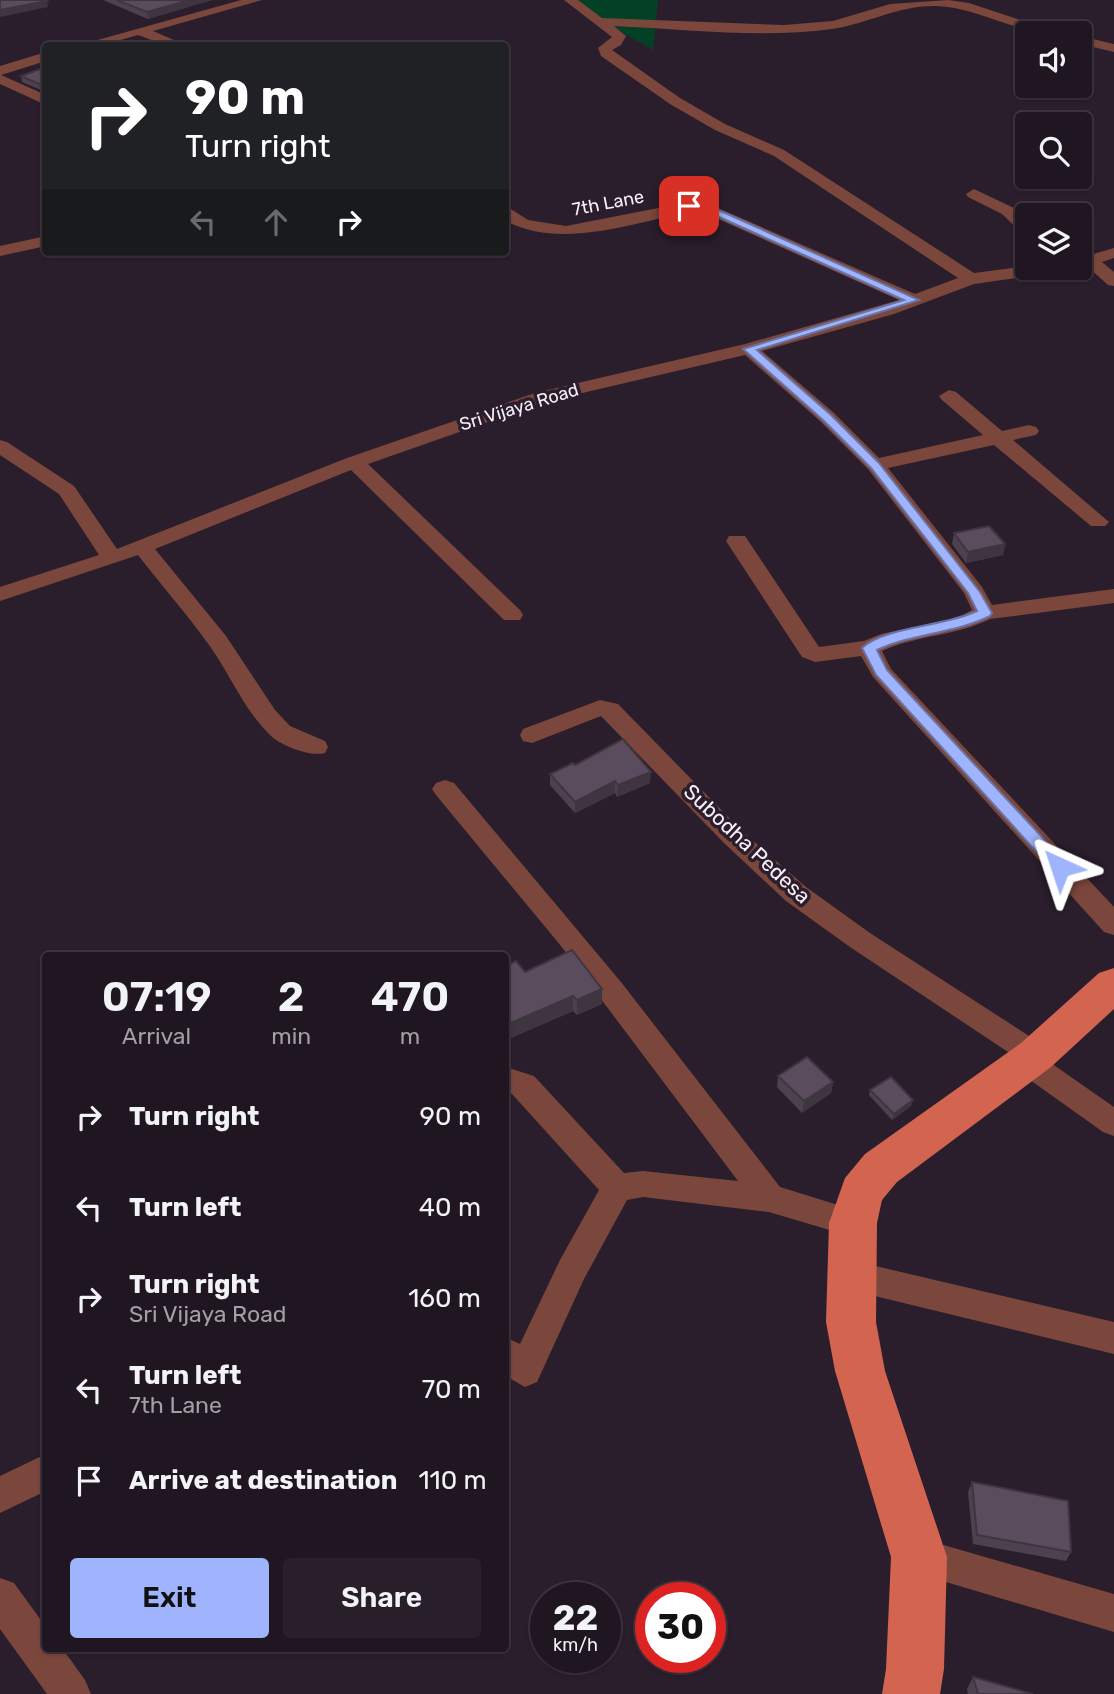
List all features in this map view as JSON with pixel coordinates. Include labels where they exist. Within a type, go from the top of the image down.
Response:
[{"type":"main road","points":[[911,1694],[915,1669],[919,1557],[860,1371],[851,1322],[853,1223],[862,1192],[870,1178],[1031,1058],[1114,984]]},
{"type":"street","points":[[96,42],[256,0]]},
{"type":"street","points":[[570,0],[619,36],[604,51],[617,61],[720,128],[779,153],[971,279]]},
{"type":"street","points":[[876,0],[890,8]]},
{"type":"street","points":[[599,22],[784,29],[834,25],[890,8],[920,2],[952,1],[1015,23]]},
{"type":"street","points":[[994,17],[1008,6]]},
{"type":"street","points":[[138,30],[171,42]]},
{"type":"street","points":[[1092,43],[1114,48]]},
{"type":"street","points":[[0,71],[42,57]]},
{"type":"street","points":[[0,79],[42,99]]},
{"type":"street","points":[[974,194],[1007,211],[1015,218]]},
{"type":"street","name":"7th Lane","points":[[509,216],[524,224],[566,231],[689,206],[711,210],[914,300]]},
{"type":"street","points":[[0,251],[42,242]]},
{"type":"street","points":[[1092,260],[1114,253]]},
{"type":"street","points":[[1092,267],[1114,281]]},
{"type":"street","name":"Sri Vijaya Road","points":[[0,594],[112,558],[354,462],[542,397],[749,349],[914,300],[971,279],[1015,273]]},
{"type":"street","points":[[749,349],[827,417],[875,465],[974,592],[985,613]]},
{"type":"street","points":[[949,397],[1098,522]]},
{"type":"street","points":[[875,465],[1030,431]]},
{"type":"street","points":[[0,446],[67,490],[112,558]]},
{"type":"street","points":[[354,462],[512,615]]},
{"type":"street","points":[[737,541],[810,652],[822,656],[869,648],[889,639],[964,623],[985,613],[1114,596]]},
{"type":"street","points":[[142,547],[218,641],[266,716],[281,732],[316,747]]},
{"type":"street","points":[[869,648],[881,672],[1114,925]]},
{"type":"street","name":"Subodha Pedesa","points":[[532,735],[600,708],[609,710],[733,837],[796,894],[860,940],[932,985],[1031,1058]]},
{"type":"street","points":[[445,789],[519,874],[652,1042],[769,1198]]},
{"type":"street","points":[[1031,1058],[1114,1123]]},
{"type":"street","points":[[509,1080],[523,1085],[617,1188]]},
{"type":"street","points":[[617,1188],[643,1184],[769,1198],[853,1223]]},
{"type":"street","points":[[509,1357],[525,1371],[572,1270],[617,1188]]},
{"type":"street","points":[[850,1275],[1114,1338]]},
{"type":"street","points":[[0,1495],[42,1473]]},
{"type":"street","points":[[919,1557],[1114,1614]]},
{"type":"street","points":[[0,1597],[71,1694]]},
{"type":"green space","points":[[566,0],[658,0],[653,50]]},
{"type":"building","points":[[0,0],[45,0],[47,1],[0,10]]},
{"type":"building","points":[[117,0],[189,0],[147,12]]},
{"type":"building","points":[[42,68],[42,85],[21,76]]},
{"type":"building","points":[[989,526],[1005,544],[968,552],[954,533]]},
{"type":"building","points":[[623,739],[651,772],[618,785],[615,781],[575,802],[550,774],[573,763],[575,765]]},
{"type":"building","points":[[572,950],[602,989],[577,1000],[573,996],[509,1024],[509,964],[516,961],[525,972]]},
{"type":"building","points":[[807,1057],[833,1082],[804,1101],[778,1076]]},
{"type":"building","points":[[891,1077],[913,1100],[894,1114],[870,1090]]},
{"type":"building","points":[[972,1482],[1068,1501],[1071,1552],[977,1535]]},
{"type":"building","points":[[973,1677],[1033,1694],[978,1694]]},
{"type":"route","points":[[689,206],[711,210],[759,230],[914,300],[888,310],[749,349],[827,417],[875,465],[974,592],[985,613],[964,623],[889,639],[869,648],[881,672],[1060,867]]}]
